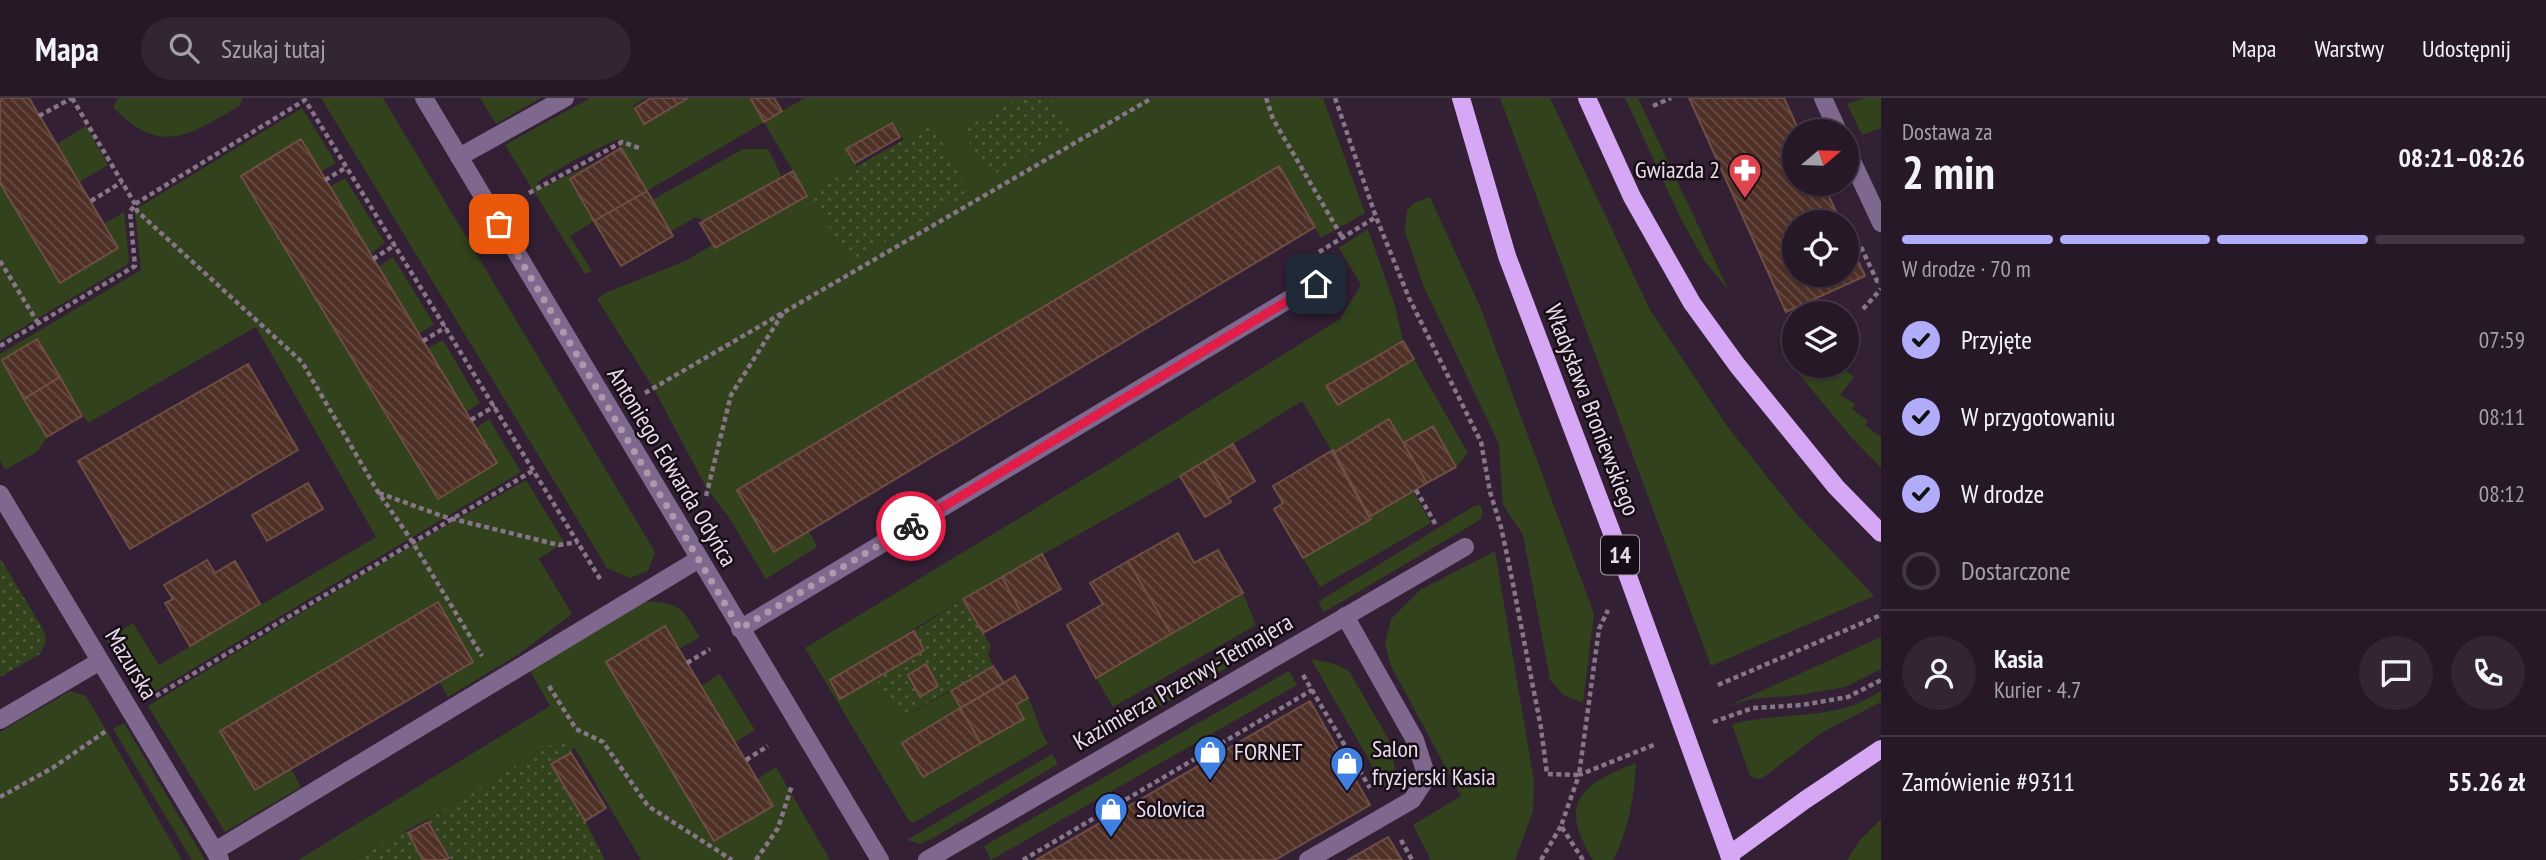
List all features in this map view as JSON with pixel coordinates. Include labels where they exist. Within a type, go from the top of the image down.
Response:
[{"type":"main road","name":"Władysława Broniewskiego","points":[[1461,98],[1507,256],[1685,733],[1728,858]]},
{"type":"main road","points":[[1587,98],[1632,197],[1692,303],[1737,365],[1836,487],[1881,533]]},
{"type":"main road","points":[[1728,858],[1815,792],[1881,749]]},
{"type":"street","name":"Antoniego Edwarda Odyńca","points":[[424,98],[880,860]]},
{"type":"street","points":[[459,157],[565,98]]},
{"type":"street","points":[[1823,98],[1833,119]]},
{"type":"street","points":[[1859,176],[1881,223]]},
{"type":"street","points":[[740,629],[1316,284]]},
{"type":"street","name":"Mazurska","points":[[0,494],[217,855]]},
{"type":"street","name":"Kazimierza Przerwy-Tetmajera","points":[[927,860],[1465,547]]},
{"type":"street","points":[[217,855],[532,659],[699,559]]},
{"type":"street","points":[[1308,860],[1412,800],[1427,777],[1415,740],[1345,617]]},
{"type":"street","points":[[0,720],[100,661]]},
{"type":"path","points":[[39,116],[72,98],[137,211],[302,362],[378,492],[469,632],[496,682]]},
{"type":"path","points":[[645,393],[1152,98]]},
{"type":"path","points":[[1266,98],[1273,119],[1342,237]]},
{"type":"path","points":[[1335,98],[1376,217],[1409,298],[1481,442],[1490,492],[1514,587],[1547,774],[1579,775],[1753,708],[1802,705],[1849,697],[1881,680]]},
{"type":"path","points":[[1653,106],[1671,98]]},
{"type":"path","points":[[0,346],[135,266],[130,212],[135,204],[305,100],[618,608]]},
{"type":"path","points":[[529,193],[622,142],[639,148]]},
{"type":"path","points":[[325,180],[347,167]]},
{"type":"path","points":[[91,201],[122,182]]},
{"type":"path","points":[[373,260],[395,245]]},
{"type":"path","points":[[0,261],[38,323]]},
{"type":"path","points":[[1863,309],[1881,289]]},
{"type":"path","points":[[706,496],[731,395],[783,313]]},
{"type":"path","points":[[423,341],[446,327]]},
{"type":"path","points":[[471,420],[495,406]]},
{"type":"path","points":[[0,797],[54,767],[131,711],[534,470]]},
{"type":"path","points":[[1416,490],[1436,525]]},
{"type":"path","points":[[378,492],[452,519],[559,545],[578,542]]},
{"type":"path","points":[[1541,860],[1561,827],[1579,775],[1599,629],[1625,570]]},
{"type":"path","points":[[1718,685],[1881,615]]},
{"type":"path","points":[[687,663],[710,649]]},
{"type":"path","points":[[532,659],[576,729],[603,742],[648,806],[732,860]]},
{"type":"path","points":[[1023,860],[1312,690],[1412,860]]},
{"type":"path","points":[[746,760],[768,747]]},
{"type":"path","points":[[756,860],[778,828],[792,785]]},
{"type":"path","points":[[1561,827],[1583,860]]},
{"type":"green space","points":[[118,98],[243,98],[239,106],[190,132],[161,136],[146,132],[130,123],[113,107]]},
{"type":"green space","points":[[321,98],[383,98],[655,552],[648,571],[630,578],[607,568]]},
{"type":"green space","points":[[480,98],[541,98],[496,124]]},
{"type":"green space","points":[[590,98],[646,98],[633,106],[644,123],[688,98],[750,98],[764,121],[805,98],[1019,98],[962,129],[1069,133],[1051,98],[1323,98],[1365,213],[1321,238],[1278,166],[738,490],[774,551],[809,531],[817,547],[766,579],[728,516],[707,489],[654,389],[597,299],[605,293],[685,261],[712,245],[715,248],[807,195],[764,122],[647,191],[621,149],[618,139],[537,182],[541,188],[605,158],[570,179],[594,221],[570,236],[592,271],[585,274],[505,145]],"holes":[[[891,123],[904,140],[810,193],[857,166],[847,149]]]},
{"type":"green space","points":[[1019,98],[1051,98],[1070,132],[989,177],[962,129]]},
{"type":"green space","points":[[1500,98],[1550,98],[1650,310],[1727,426],[1795,512],[1874,596],[1711,666]]},
{"type":"green space","points":[[1625,98],[1638,98],[1729,291],[1704,260],[1681,219]]},
{"type":"green space","points":[[1864,98],[1881,98],[1881,128],[1862,135],[1859,119],[1854,119],[1847,104]]},
{"type":"green space","points":[[302,108],[336,163],[320,172],[300,140],[242,176],[476,428],[489,419],[521,472],[144,698],[106,639],[133,623],[159,665],[376,537],[256,327],[88,423],[60,377],[2,360],[47,437],[38,451],[5,470],[0,460],[0,354],[141,270],[136,209]]},
{"type":"green space","points":[[932,124],[970,193],[849,262],[810,193]]},
{"type":"green space","points":[[86,126],[108,165],[80,182],[57,144]]},
{"type":"green space","points":[[743,149],[768,149],[782,177],[704,221],[696,217],[670,232],[652,200]]},
{"type":"green space","points":[[345,178],[385,243],[370,254],[329,187]]},
{"type":"green space","points":[[0,183],[118,248],[104,224],[124,212],[129,259],[127,265],[0,341]]},
{"type":"green space","points":[[1430,197],[1481,309],[1594,614],[1583,703],[1563,695],[1550,680],[1523,535],[1503,505],[1499,444],[1424,287],[1405,232],[1407,210],[1414,203]]},
{"type":"green space","points":[[1368,229],[1395,306],[1403,341],[1327,386],[1338,405],[1414,359],[1468,453],[1456,467],[1403,443],[1389,419],[1333,453],[1302,401],[1181,477],[963,599],[831,680],[841,699],[876,678],[901,718],[951,691],[960,708],[902,743],[923,777],[1024,719],[1016,705],[1028,698],[1048,744],[913,823],[909,821],[805,648],[1107,465],[1340,319],[1361,285],[1339,248]]},
{"type":"green space","points":[[393,257],[434,324],[419,334],[378,267]]},
{"type":"green space","points":[[443,340],[480,403],[466,412],[428,348]]},
{"type":"green space","points":[[1802,378],[1853,378],[1840,395],[1855,404],[1852,409],[1868,421],[1865,425],[1881,437],[1881,468],[1851,437]]},
{"type":"green space","points":[[526,480],[564,542],[539,559],[572,614],[519,654],[448,697],[439,681],[473,661],[438,603],[221,731],[255,790],[291,769],[301,787],[225,832],[148,706],[414,544]]},
{"type":"green space","points":[[1413,491],[1431,523],[1320,587],[1303,558]]},
{"type":"green space","points":[[1480,505],[1483,512],[1480,520],[1324,612],[1318,602],[1474,506]]},
{"type":"green space","points":[[1495,551],[1534,781],[1533,811],[1515,860],[1431,860],[1413,825],[1461,796],[1391,666],[1385,644],[1391,619],[1420,590]]},
{"type":"green space","points":[[0,558],[43,629],[46,641],[40,654],[0,677]]},
{"type":"green space","points":[[1243,593],[1256,625],[1113,707],[1096,678]]},
{"type":"green space","points":[[963,599],[991,646],[988,654],[993,666],[901,718],[876,678],[924,650],[914,631]]},
{"type":"green space","points":[[647,601],[680,609],[700,637],[679,649],[665,626],[607,662],[714,841],[773,806],[757,779],[776,767],[830,860],[641,860],[574,747],[559,740],[428,819],[353,860],[298,860],[550,706],[530,671]]},
{"type":"green space","points":[[1258,634],[1265,646],[1128,725],[1122,714]]},
{"type":"green space","points":[[1881,637],[1881,669],[1845,687],[1799,695],[1750,699],[1726,707]]},
{"type":"green space","points":[[1311,659],[1335,664],[1349,671],[1389,740],[1395,769],[1385,788]]},
{"type":"green space","points":[[1289,671],[1297,685],[991,860],[984,846]]},
{"type":"green space","points":[[720,674],[755,730],[735,742],[701,686]]},
{"type":"green space","points":[[70,691],[86,696],[182,860],[0,860],[0,732]]},
{"type":"green space","points":[[1881,691],[1881,702],[1821,733],[1763,778],[1750,776],[1732,724],[1837,710]]},
{"type":"green space","points":[[124,723],[205,860],[192,860],[113,729]]},
{"type":"green space","points":[[559,740],[574,747],[571,753],[551,765],[605,860],[451,860],[428,819]]},
{"type":"green space","points":[[1052,754],[1058,764],[935,837],[920,844],[907,840]]},
{"type":"green space","points":[[1636,763],[1630,813],[1618,849],[1613,860],[1593,860],[1577,824],[1576,810],[1580,798],[1601,779]]},
{"type":"green space","points":[[1881,819],[1881,860],[1847,860],[1860,840]]},
{"type":"green space","points":[[406,831],[423,860],[353,860]]},
{"type":"building","points":[[0,98],[29,98],[118,248],[60,283],[0,183]]},
{"type":"building","points":[[651,98],[688,98],[644,124],[635,108]]},
{"type":"building","points":[[774,98],[782,111],[764,122],[751,99]]},
{"type":"building","points":[[1689,98],[1784,98],[1794,119],[1782,119],[1782,196],[1829,196],[1835,210],[1782,210],[1782,287],[1841,287],[1810,301],[1782,301],[1782,303]]},
{"type":"building","points":[[892,123],[900,137],[855,163],[846,149]]},
{"type":"building","points":[[301,139],[497,463],[438,499],[241,176]]},
{"type":"building","points":[[621,148],[647,191],[594,221],[570,179]]},
{"type":"building","points":[[1279,166],[1315,227],[774,552],[737,490]]},
{"type":"building","points":[[793,171],[807,196],[715,248],[700,223]]},
{"type":"building","points":[[647,191],[673,236],[621,266],[594,221]]},
{"type":"building","points":[[1859,263],[1865,276],[1859,279]]},
{"type":"building","points":[[37,339],[60,377],[24,399],[2,360]]},
{"type":"building","points":[[1403,341],[1414,359],[1338,405],[1326,386]]},
{"type":"building","points":[[248,364],[298,450],[130,549],[78,461]]},
{"type":"building","points":[[60,377],[82,416],[47,437],[24,399]]},
{"type":"building","points":[[1389,419],[1427,483],[1369,517],[1333,453]]},
{"type":"building","points":[[1433,426],[1456,467],[1427,483],[1403,443]]},
{"type":"building","points":[[1233,444],[1255,481],[1228,498],[1205,461]]},
{"type":"building","points":[[1333,450],[1371,519],[1303,558],[1274,509],[1283,503],[1273,486]]},
{"type":"building","points":[[1205,461],[1231,502],[1205,517],[1180,476]]},
{"type":"building","points":[[308,483],[323,509],[267,541],[252,515]]},
{"type":"building","points":[[1178,533],[1194,563],[1218,550],[1243,593],[1171,634],[1128,561]]},
{"type":"building","points":[[1042,554],[1061,589],[1021,612],[1002,577]]},
{"type":"building","points":[[207,560],[215,573],[235,561],[260,604],[190,646],[165,603],[173,599],[164,585]]},
{"type":"building","points":[[1128,561],[1171,634],[1096,678],[1067,625],[1103,604],[1090,583]]},
{"type":"building","points":[[1002,577],[1021,612],[983,633],[963,599]]},
{"type":"building","points":[[438,602],[473,662],[255,790],[220,731]]},
{"type":"building","points":[[665,626],[773,806],[714,841],[606,662]]},
{"type":"building","points":[[914,631],[924,650],[840,699],[830,680]]},
{"type":"building","points":[[926,664],[938,686],[920,697],[908,675]]},
{"type":"building","points":[[993,666],[1004,683],[961,708],[951,691]]},
{"type":"building","points":[[1015,676],[1028,698],[1016,705],[1024,719],[981,743],[960,708]]},
{"type":"building","points":[[1310,701],[1370,805],[1275,860],[1036,860]]},
{"type":"building","points":[[960,708],[981,743],[923,777],[902,743]]},
{"type":"building","points":[[571,753],[606,808],[585,821],[551,764]]},
{"type":"building","points":[[428,822],[449,858],[423,860],[408,833]]},
{"type":"building","points":[[1388,837],[1402,860],[1348,860]]},
{"type":"way so far","points":[[499,224],[740,629],[911,526]]},
{"type":"place","name":"Gwiazda 2","points":[[1745,200]]},
{"type":"place","name":"FORNET","points":[[1210,782]]},
{"type":"place","name":"Salon fryzjerski Kasia","points":[[1347,793]]},
{"type":"place","name":"Solovica","points":[[1111,839]]},
{"type":"route","points":[[911,526],[1316,284]]}]
